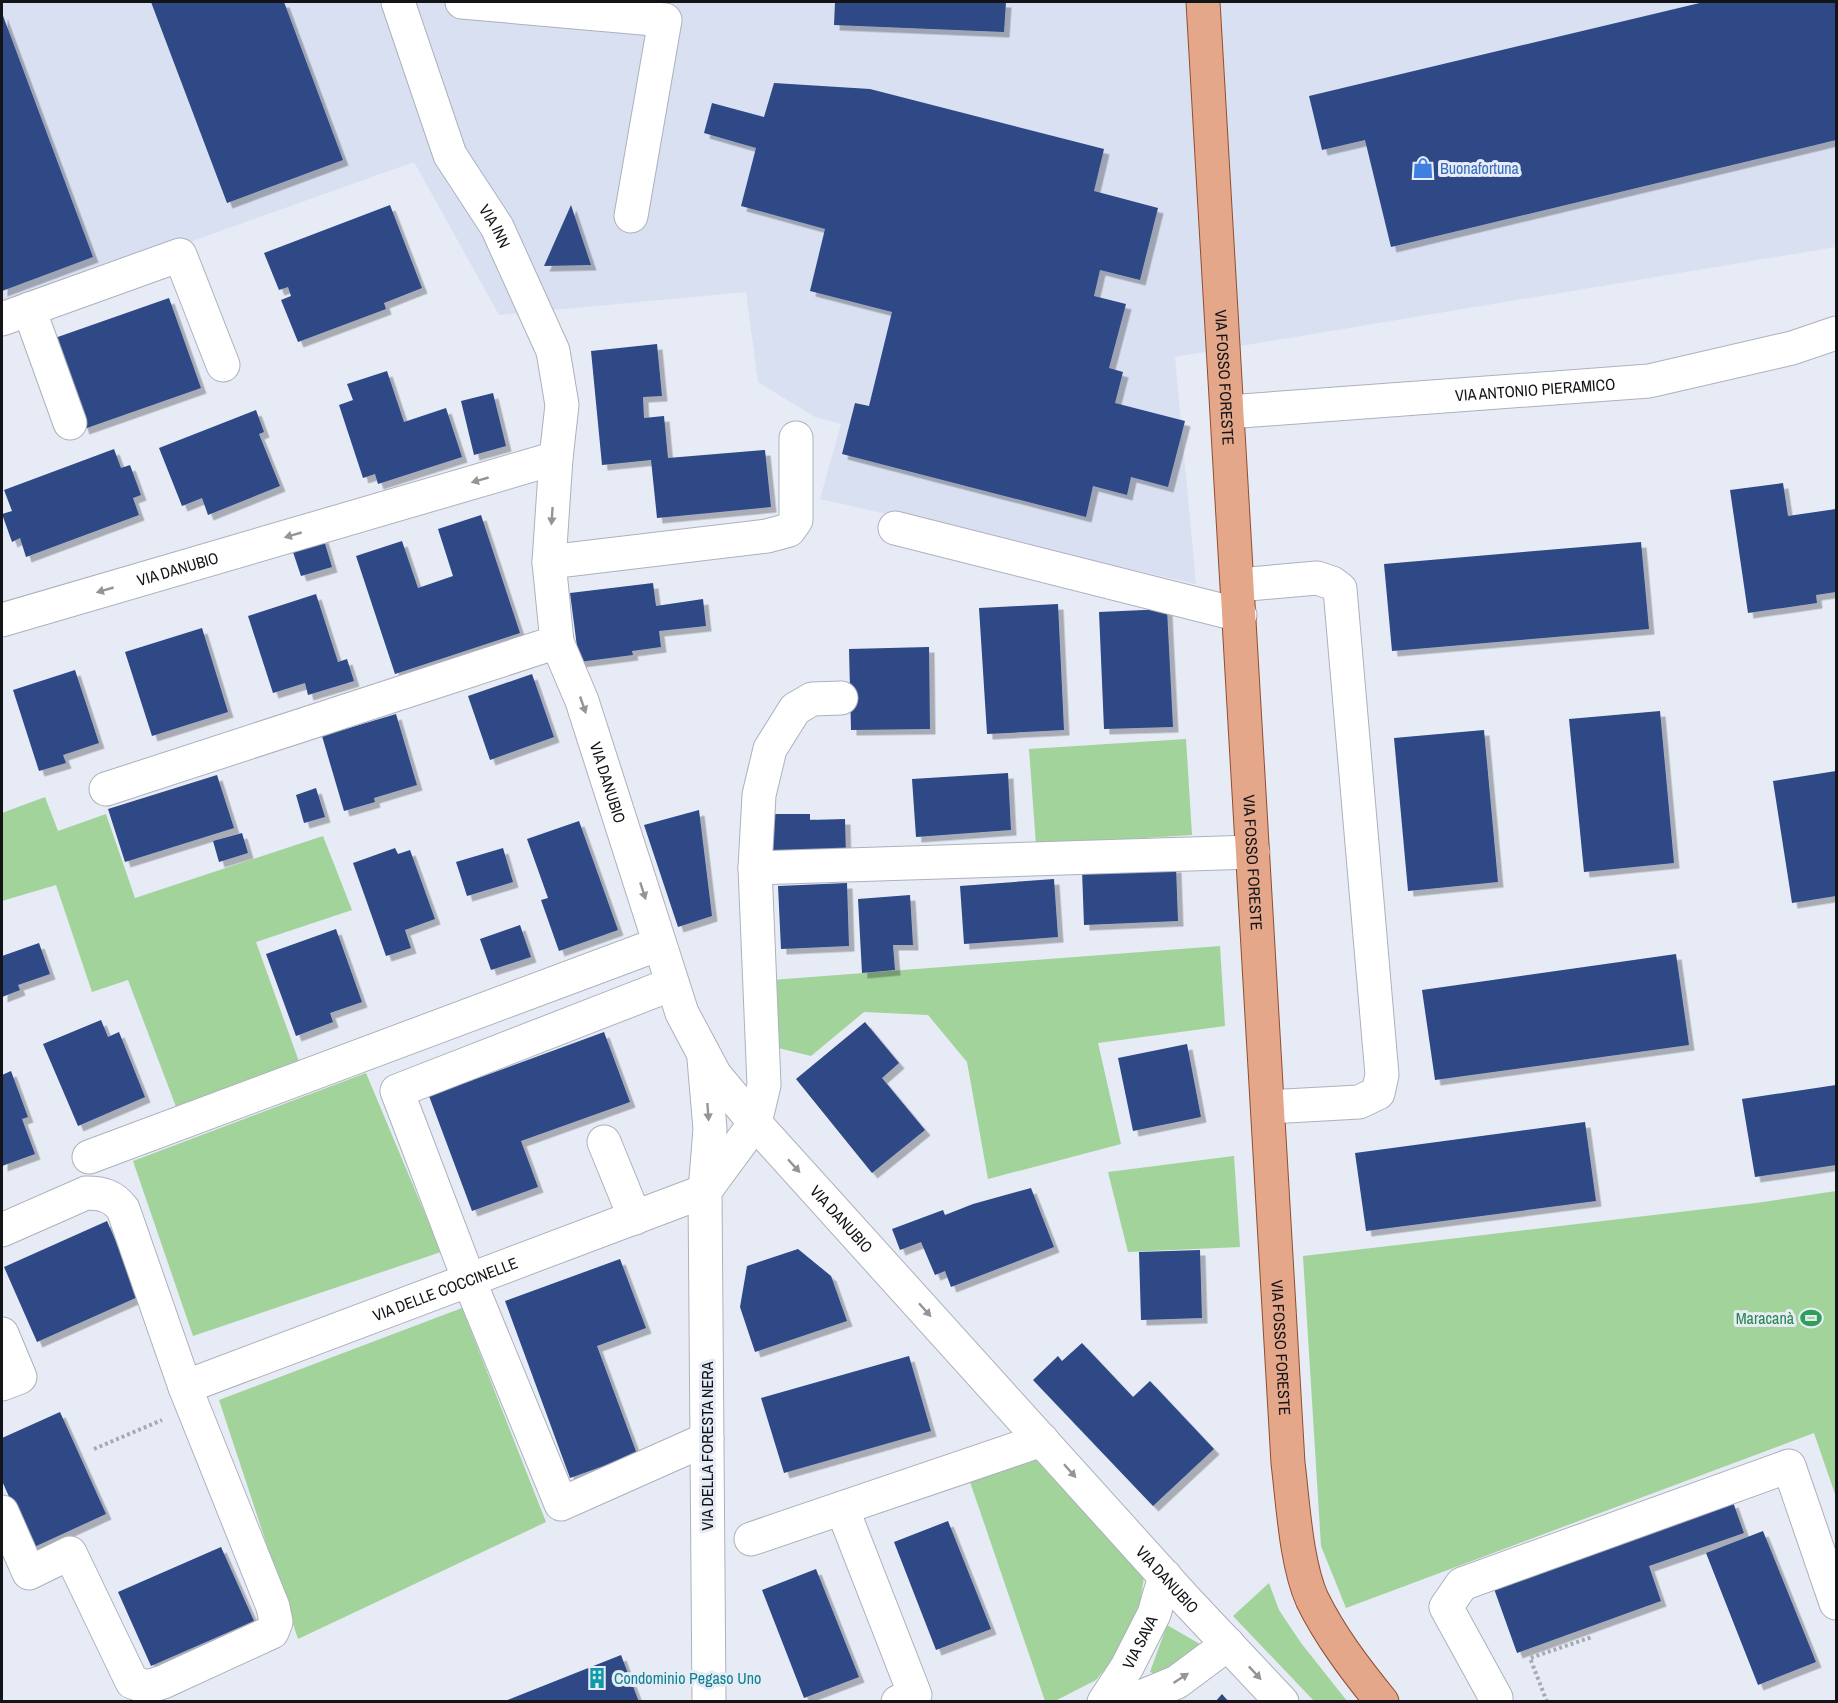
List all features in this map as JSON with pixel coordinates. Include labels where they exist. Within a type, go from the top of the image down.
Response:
[{"type":"main road","name":"VIA FOSSO FORESTE","points":[[1203,2],[1288,1463],[1300,1557],[1312,1598],[1335,1639],[1363,1679],[1382,1701]]},
{"type":"street","name":"VIA INN","points":[[398,2],[450,155],[497,227],[553,351],[562,405],[556,458]]},
{"type":"street","points":[[462,2],[665,20],[631,216]]},
{"type":"street","points":[[70,423],[15,314],[180,255],[223,365]]},
{"type":"street","name":"VIA ANTONIO PIERAMICO","points":[[1228,412],[1649,381],[1792,348],[1836,333]]},
{"type":"street","points":[[549,562],[756,537],[789,530],[796,520],[796,438]]},
{"type":"street","name":"VIA DANUBIO","points":[[2,620],[556,458],[549,562],[557,642],[582,700],[682,1013],[715,1075],[754,1123],[1165,1576],[1282,1701]]},
{"type":"street","points":[[895,528],[1239,600],[1317,578],[1332,583],[1340,589],[1382,1075],[1378,1093],[1359,1102],[1268,1107]]},
{"type":"street","points":[[106,789],[557,642]]},
{"type":"street","points":[[705,1191],[754,1123],[764,1085],[755,867],[759,795],[770,748],[795,709],[812,699],[841,698]]},
{"type":"street","points":[[755,867],[1253,852]]},
{"type":"street","points":[[89,1157],[659,944]]},
{"type":"street","points":[[672,984],[397,1091],[469,1280],[561,1504],[707,1439]]},
{"type":"street","name":"VIA DELLA FORESTA NERA","points":[[704,1053],[710,1129],[705,1191],[709,1701]]},
{"type":"street","points":[[604,1142],[635,1218]]},
{"type":"street","name":"VIA DELLE COCCINELLE","points":[[189,1397],[469,1280],[705,1191]]},
{"type":"street","points":[[2,1230],[86,1193],[100,1193],[114,1199],[123,1209],[189,1397],[273,1607],[276,1622],[272,1632],[163,1682],[147,1687],[132,1682],[70,1553],[29,1573],[2,1512]]},
{"type":"street","points":[[2,1334],[20,1377],[2,1384]]},
{"type":"street","points":[[751,1539],[1042,1440]]},
{"type":"street","points":[[1494,1701],[1496,1698],[1446,1607],[1462,1584],[1789,1466],[1836,1603]]},
{"type":"street","points":[[842,1508],[915,1695],[898,1701]]},
{"type":"street","name":"VIA SAVA","points":[[1104,1701],[1127,1667],[1154,1614],[1165,1576]]},
{"type":"street","points":[[1129,1701],[1176,1682],[1228,1644]]},
{"type":"path","points":[[94,1449],[189,1397]]},
{"type":"path","points":[[1547,1701],[1530,1658],[1593,1637]]},
{"type":"shaded area","points":[[2,2],[1836,2],[1836,247],[1175,357],[1196,584],[820,499],[841,424],[815,417],[758,382],[746,292],[499,315],[414,162],[2,309]]},
{"type":"green space","points":[[1186,739],[1192,835],[1036,845],[1029,749]]},
{"type":"green space","points":[[45,797],[58,831],[106,814],[135,898],[323,836],[352,910],[256,942],[302,1070],[178,1112],[128,980],[92,992],[56,885],[2,901],[2,813]]},
{"type":"green space","points":[[1220,946],[1225,1026],[1098,1043],[1121,1144],[988,1179],[967,1062],[928,1015],[864,1012],[811,1056],[774,1047],[772,980]]},
{"type":"green space","points":[[366,1073],[441,1252],[193,1336],[133,1161]]},
{"type":"green space","points":[[1234,1156],[1240,1247],[1128,1252],[1108,1172]]},
{"type":"green space","points":[[1836,1191],[1836,1497],[1814,1433],[1346,1608],[1321,1546],[1303,1256],[1756,1203]]},
{"type":"green space","points":[[462,1308],[546,1522],[298,1639],[219,1400]]},
{"type":"green space","points":[[1034,1458],[1144,1576],[1140,1606],[1120,1651],[1096,1680],[1055,1701],[1045,1701],[969,1479]]},
{"type":"green space","points":[[1269,1583],[1279,1610],[1301,1643],[1347,1701],[1314,1701],[1233,1616]]},
{"type":"green space","points":[[1167,1625],[1205,1647],[1161,1677],[1150,1672]]},
{"type":"building","points":[[151,2],[284,2],[343,160],[227,203]]},
{"type":"building","points":[[835,2],[1006,2],[1004,32],[834,25]]},
{"type":"building","points":[[1704,2],[1836,2],[1836,140],[1391,247],[1365,140],[1322,150],[1309,96]]},
{"type":"building","points":[[2,13],[93,257],[2,291]]},
{"type":"building","points":[[774,83],[870,89],[1104,149],[1094,191],[1158,208],[1140,280],[1100,270],[1094,296],[1126,304],[1109,368],[1123,372],[1115,403],[1185,421],[1168,487],[1131,477],[1127,495],[1093,486],[1086,517],[842,454],[855,403],[869,406],[892,312],[810,291],[825,229],[741,206],[756,148],[704,133],[712,103],[764,117]]},
{"type":"building","points":[[390,205],[422,288],[384,303],[386,309],[298,342],[281,300],[291,296],[288,287],[279,290],[264,253]]},
{"type":"building","points":[[571,205],[591,265],[544,266]]},
{"type":"building","points":[[169,298],[201,388],[84,429],[52,339]]},
{"type":"building","points":[[657,344],[662,396],[643,397],[644,418],[664,416],[668,458],[765,450],[771,507],[657,518],[651,460],[602,465],[591,351]]},
{"type":"building","points":[[387,371],[404,422],[446,408],[462,457],[378,484],[375,474],[363,478],[339,405],[353,400],[347,384]]},
{"type":"building","points":[[493,393],[506,446],[474,455],[461,401]]},
{"type":"building","points":[[256,410],[264,432],[259,434],[280,486],[208,515],[202,498],[182,506],[159,448]]},
{"type":"building","points":[[114,449],[121,468],[130,465],[141,495],[133,498],[139,515],[26,557],[20,538],[12,542],[2,514],[12,511],[4,490]]},
{"type":"building","points":[[1783,483],[1788,516],[1836,509],[1836,592],[1816,595],[1817,603],[1748,613],[1730,490]]},
{"type":"building","points":[[481,515],[520,633],[395,674],[356,556],[402,541],[418,588],[453,576],[438,529]]},
{"type":"building","points":[[323,537],[332,567],[301,576],[291,546]]},
{"type":"building","points":[[1641,542],[1649,629],[1392,651],[1384,564]]},
{"type":"building","points":[[653,583],[656,606],[703,599],[706,626],[659,631],[661,647],[632,651],[633,655],[579,662],[570,593]]},
{"type":"building","points":[[316,594],[338,662],[347,659],[354,681],[308,695],[305,683],[273,693],[248,616]]},
{"type":"building","points":[[1058,604],[1064,730],[987,734],[979,608]]},
{"type":"building","points":[[1167,609],[1173,727],[1104,729],[1099,612]]},
{"type":"building","points":[[202,628],[228,712],[152,736],[125,652]]},
{"type":"building","points":[[929,647],[930,729],[851,730],[849,649]]},
{"type":"building","points":[[75,670],[99,743],[63,755],[66,763],[39,771],[13,690]]},
{"type":"building","points":[[532,674],[554,737],[490,760],[468,696]]},
{"type":"building","points":[[1660,711],[1674,863],[1584,872],[1569,719]]},
{"type":"building","points":[[396,714],[417,785],[374,798],[375,802],[344,811],[322,736]]},
{"type":"building","points":[[1484,730],[1498,882],[1408,891],[1394,738]]},
{"type":"building","points":[[1836,771],[1836,896],[1792,903],[1773,781]]},
{"type":"building","points":[[1008,773],[1011,830],[916,837],[912,779]]},
{"type":"building","points":[[217,775],[234,828],[125,862],[108,809]]},
{"type":"building","points":[[316,788],[325,817],[304,823],[296,795]]},
{"type":"building","points":[[699,810],[712,916],[678,927],[644,825]]},
{"type":"building","points":[[772,814],[810,814],[810,820],[845,819],[846,856],[773,858]]},
{"type":"building","points":[[579,821],[618,930],[559,951],[541,900],[548,898],[527,839]]},
{"type":"building","points":[[242,833],[248,853],[219,862],[213,841]]},
{"type":"building","points":[[395,848],[398,854],[410,850],[435,919],[405,930],[411,948],[386,956],[353,863]]},
{"type":"building","points":[[503,848],[513,882],[467,896],[456,862]]},
{"type":"building","points":[[1176,867],[1178,921],[1084,925],[1082,870]]},
{"type":"building","points":[[1054,879],[1058,937],[964,944],[960,886]]},
{"type":"building","points":[[847,883],[849,946],[781,949],[778,886]]},
{"type":"building","points":[[910,895],[913,945],[893,945],[895,970],[862,973],[858,899]]},
{"type":"building","points":[[520,925],[531,957],[491,970],[480,939]]},
{"type":"building","points":[[336,929],[362,1002],[330,1013],[333,1022],[296,1036],[266,954]]},
{"type":"building","points":[[39,943],[50,974],[18,985],[20,990],[2,997],[2,956]]},
{"type":"building","points":[[1676,954],[1689,1045],[1435,1080],[1422,990]]},
{"type":"building","points":[[101,1020],[108,1037],[119,1032],[145,1097],[78,1126],[43,1044]]},
{"type":"building","points":[[865,1022],[899,1063],[882,1078],[925,1130],[872,1173],[796,1079]]},
{"type":"building","points":[[604,1032],[630,1102],[521,1141],[538,1187],[472,1211],[429,1096]]},
{"type":"building","points":[[1187,1044],[1201,1117],[1133,1131],[1118,1058]]},
{"type":"building","points":[[11,1071],[28,1117],[22,1119],[35,1154],[2,1166],[2,1075]]},
{"type":"building","points":[[1836,1085],[1836,1165],[1755,1177],[1742,1099]]},
{"type":"building","points":[[1585,1122],[1596,1201],[1366,1231],[1355,1153]]},
{"type":"building","points":[[1031,1188],[1054,1247],[951,1287],[945,1271],[935,1275],[921,1242],[900,1250],[892,1229],[943,1210],[945,1215],[973,1204]]},
{"type":"building","points":[[107,1221],[140,1296],[37,1342],[4,1267]]},
{"type":"building","points":[[798,1249],[831,1276],[847,1321],[755,1352],[740,1307],[747,1266]]},
{"type":"building","points":[[1200,1250],[1202,1318],[1141,1320],[1139,1252]]},
{"type":"building","points":[[620,1259],[646,1328],[597,1346],[637,1454],[570,1478],[505,1301]]},
{"type":"building","points":[[1082,1343],[1133,1397],[1150,1381],[1214,1449],[1153,1506],[1033,1380],[1058,1356],[1062,1361]]},
{"type":"building","points":[[909,1356],[931,1431],[784,1473],[761,1398]]},
{"type":"building","points":[[60,1412],[106,1514],[32,1548],[2,1481],[2,1438]]},
{"type":"building","points":[[1733,1502],[1744,1533],[1649,1566],[1661,1601],[1517,1653],[1493,1586]]},
{"type":"building","points":[[948,1521],[991,1629],[936,1650],[894,1542]]},
{"type":"building","points":[[1763,1531],[1816,1662],[1758,1685],[1706,1553]]},
{"type":"building","points":[[221,1547],[254,1621],[151,1666],[118,1592]]},
{"type":"building","points":[[816,1569],[859,1677],[804,1698],[762,1590]]},
{"type":"building","name":"Condominio Pegaso Uno","points":[[621,1655],[639,1702],[505,1702],[505,1701]]},
{"type":"building","points":[[1222,1694],[1229,1702],[1215,1702]]},
{"type":"place","name":"Buonafortuna","points":[[1423,168]]},
{"type":"place","name":"Maracanà","points":[[1811,1318]]},
{"type":"place","name":"Condominio Pegaso Uno","points":[[597,1678]]}]
